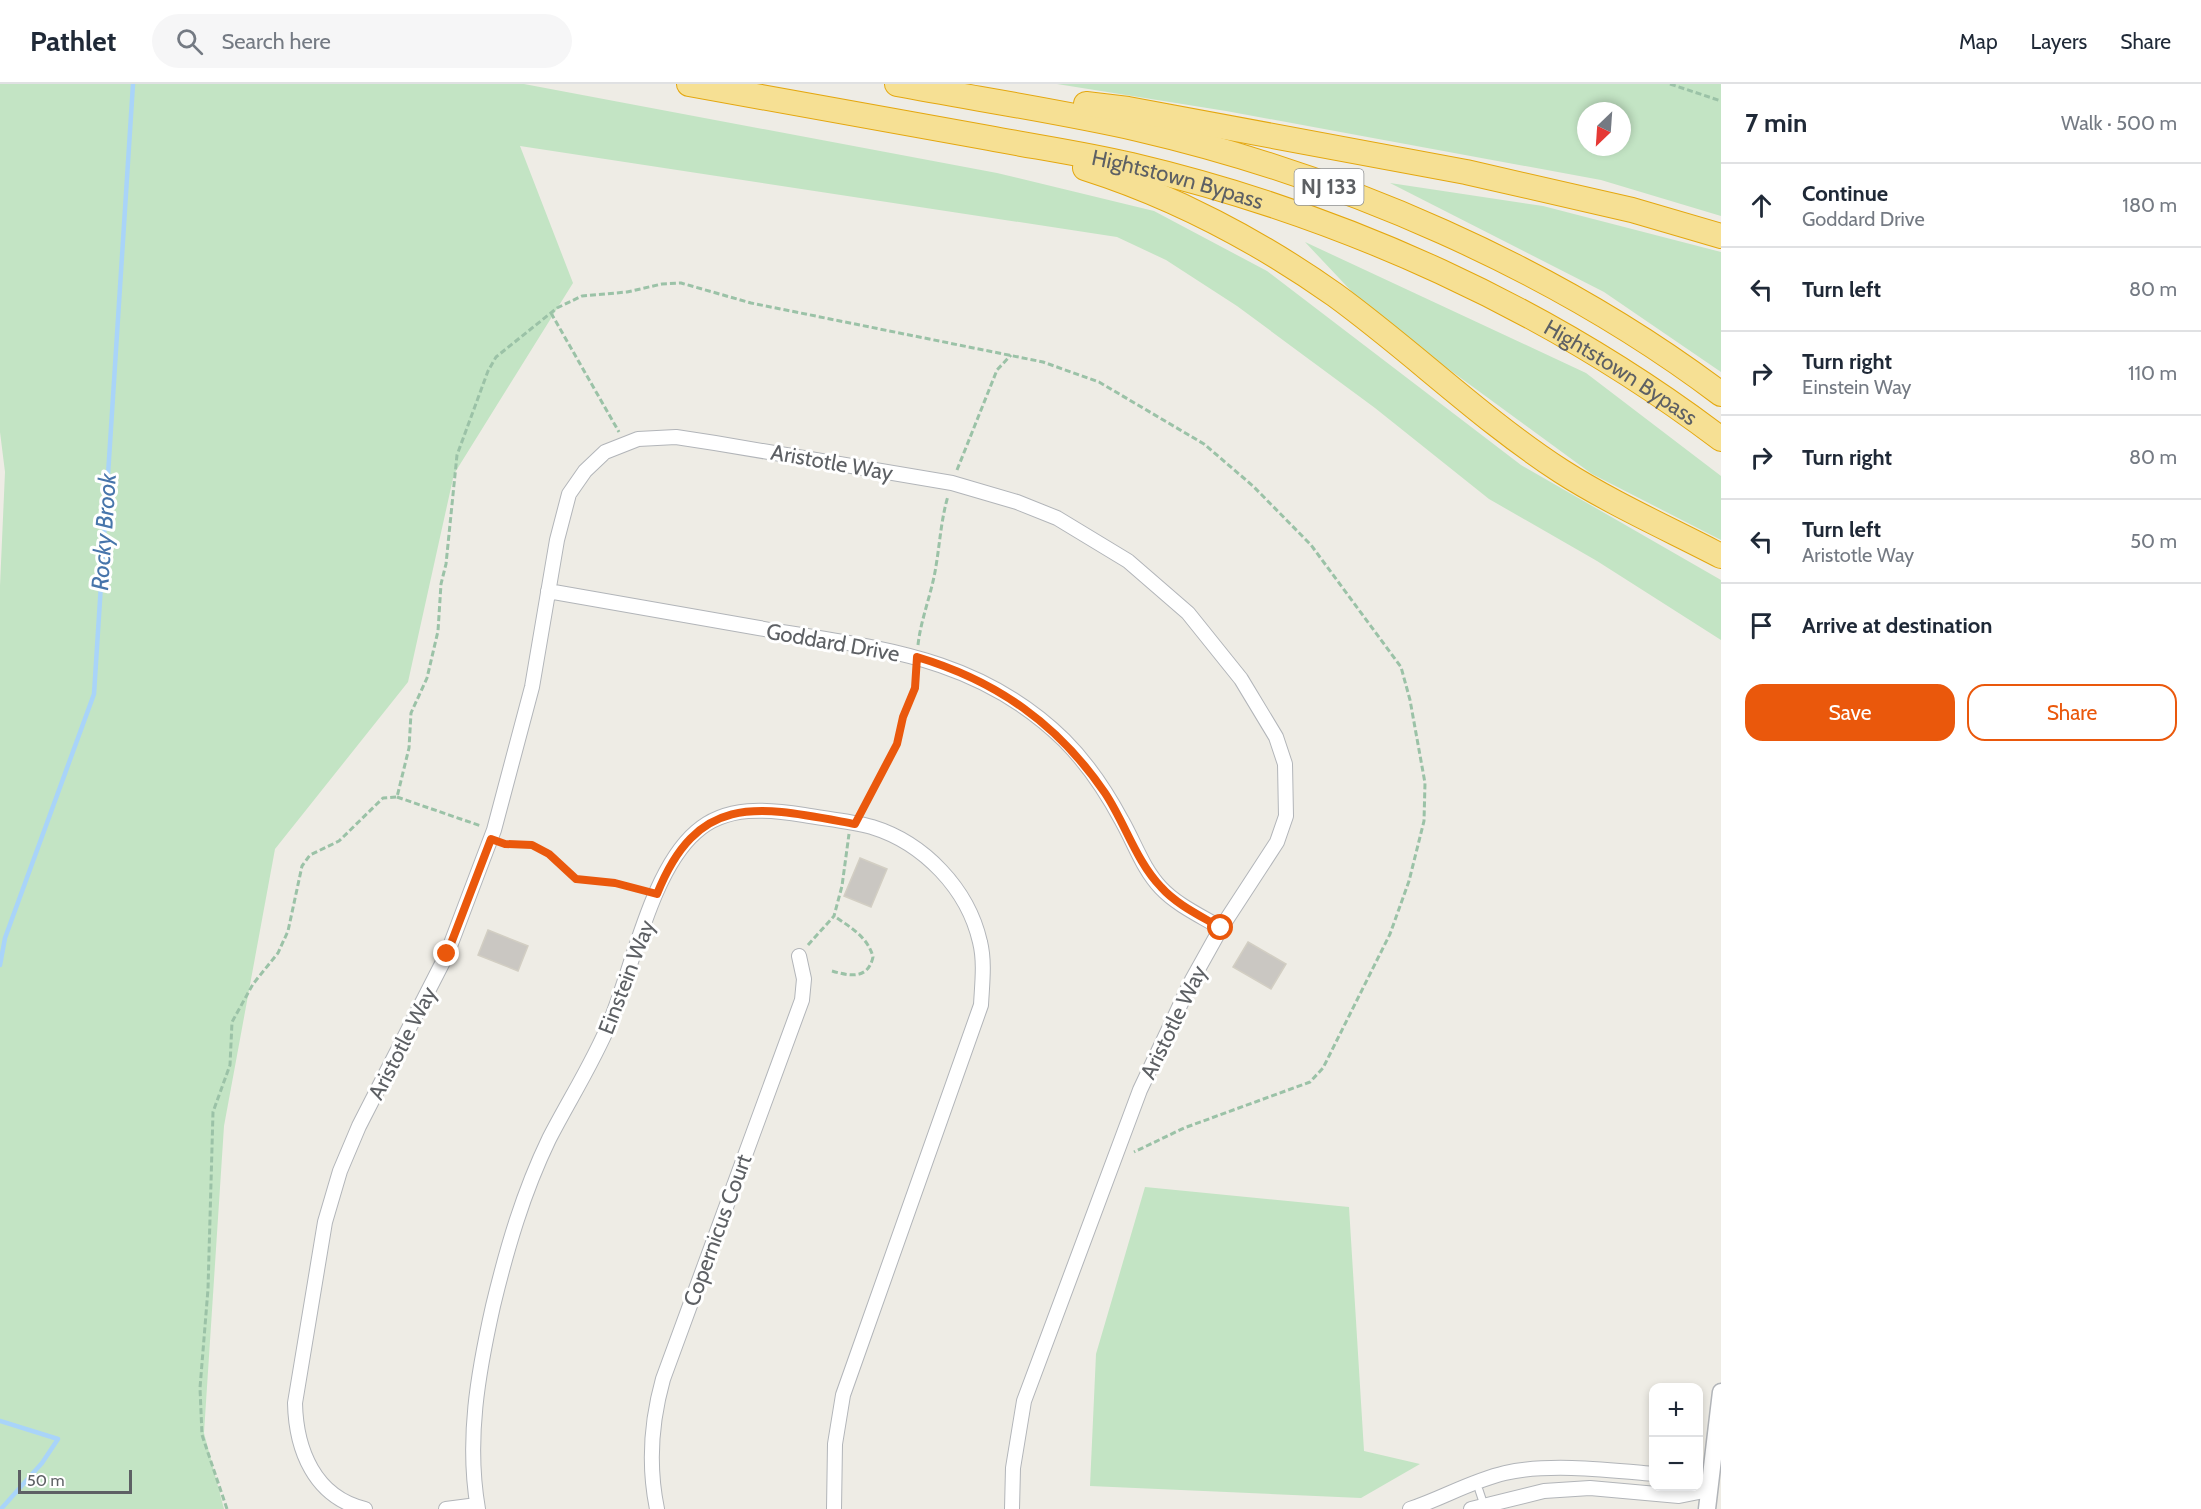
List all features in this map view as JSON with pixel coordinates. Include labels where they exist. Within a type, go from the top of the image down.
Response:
[{"type":"highway","name":"Hightstown Bypass","points":[[689,84],[1157,171],[1259,201],[1340,230],[1420,263],[1566,336],[1626,372],[1721,439]]},
{"type":"highway","name":"Hightstown Bypass","points":[[897,84],[1136,129],[1269,166],[1353,196],[1434,230],[1583,304],[1645,341],[1721,394]]},
{"type":"highway","points":[[920,84],[1128,109],[1466,172],[1621,207],[1721,236]]},
{"type":"highway","points":[[971,135],[1032,150],[1139,188],[1214,222],[1276,257],[1335,296],[1561,471],[1721,556]]},
{"type":"street","name":"Aristotle Way","points":[[364,1509],[334,1494],[318,1478],[300,1447],[296,1429],[295,1402],[323,1233],[340,1171],[359,1126],[447,954],[492,835],[531,687],[563,513],[569,494],[585,471],[605,452],[653,436],[676,437],[952,483],[1017,502],[1057,518],[1128,561],[1188,613],[1242,679],[1276,737],[1285,764],[1286,816],[1276,842],[1221,928],[1192,980],[1140,1090],[1024,1401],[1013,1468],[1012,1509]]},
{"type":"street","name":"Goddard Drive","points":[[548,591],[917,657],[968,675],[996,688],[1038,717],[1065,741],[1107,796],[1147,870],[1161,888],[1221,928]]},
{"type":"street","name":"Einstein Way","points":[[477,1507],[473,1446],[474,1402],[480,1365],[508,1242],[531,1179],[610,1021],[667,868],[682,845],[699,829],[741,811],[781,811],[855,824],[886,832],[909,844],[937,866],[954,886],[974,922],[981,945],[983,977],[981,1005],[843,1395],[835,1444],[834,1509]]},
{"type":"street","name":"Copernicus Court","points":[[657,1509],[652,1486],[651,1443],[655,1407],[802,1000],[804,979],[800,956]]},
{"type":"street","points":[[1707,1509],[1704,1488],[1721,1392]]},
{"type":"street","points":[[1410,1509],[1554,1469]]},
{"type":"street","points":[[1435,1501],[1462,1485],[1507,1472],[1601,1469],[1649,1474]]},
{"type":"street","points":[[1478,1507],[1544,1491],[1590,1488],[1679,1496],[1704,1488]]},
{"type":"street","points":[[446,1509],[477,1507]]},
{"type":"lane","points":[[1478,1507],[1479,1490]]},
{"type":"path","points":[[1670,84],[1721,102]]},
{"type":"path","points":[[397,797],[410,748],[411,713],[427,678],[438,631],[441,584],[446,564],[457,455],[488,371],[496,357],[551,313],[582,297],[681,283],[751,303],[1043,362],[1099,382],[1204,444],[1253,486],[1311,545],[1401,668],[1410,700],[1425,783],[1424,821],[1406,892],[1390,934],[1323,1068],[1310,1082],[1184,1128],[1134,1152]]},
{"type":"path","points":[[551,313],[626,444]]},
{"type":"path","points":[[800,956],[834,916],[842,886],[849,833],[897,744],[903,717],[915,688],[920,629],[936,565],[940,525],[952,483],[997,370],[1011,355]]},
{"type":"path","points":[[226,1509],[202,1435],[200,1388],[208,1289],[213,1112],[230,1065],[232,1022],[252,984],[278,953],[288,932],[302,866],[310,855],[339,842],[383,798],[397,797],[492,835],[505,844],[532,845],[549,854],[576,879],[615,883],[657,894]]},
{"type":"path","points":[[832,970],[857,976],[865,972],[873,957],[871,948],[859,933],[834,916]]},
{"type":"green space","points":[[0,84],[524,84],[997,173],[1154,211],[1267,271],[1521,465],[1721,580],[1721,640],[1597,561],[1489,499],[1375,408],[1237,306],[1166,260],[1117,237],[520,146],[573,283],[454,474],[408,682],[275,849],[224,1126],[204,1433],[224,1509],[0,1509],[0,586],[5,472],[0,432]]},
{"type":"green space","points":[[1057,84],[1721,84],[1721,216],[1601,180],[1226,111]]},
{"type":"green space","points":[[1390,183],[1543,206],[1721,252],[1721,372],[1604,292]]},
{"type":"green space","points":[[1305,242],[1586,373],[1721,476],[1721,540],[1592,474],[1372,313]]},
{"type":"green space","points":[[1145,1187],[1349,1207],[1364,1451],[1420,1464],[1361,1498],[1090,1486],[1096,1354]]},
{"type":"building","points":[[860,858],[887,869],[871,907],[844,896]]},
{"type":"building","points":[[488,930],[528,946],[518,971],[478,955]]},
{"type":"building","points":[[1248,942],[1286,964],[1271,989],[1233,967]]},
{"type":"waterway","name":"Rocky Brook","points":[[0,965],[5,938],[94,694],[133,84]]},
{"type":"waterway","name":"Rocky Brook","points":[[0,1421],[58,1439],[42,1463],[1,1509]]},
{"type":"route","points":[[447,954],[491,839],[505,844],[532,845],[549,854],[576,879],[593,883],[615,883],[657,894],[667,868],[682,845],[699,829],[741,811],[761,809],[781,811],[855,824],[862,815],[881,771],[897,744],[903,717],[915,688],[917,657],[945,665],[996,688],[1038,717],[1065,741],[1107,796],[1147,870],[1161,888],[1178,902],[1221,928]]}]
